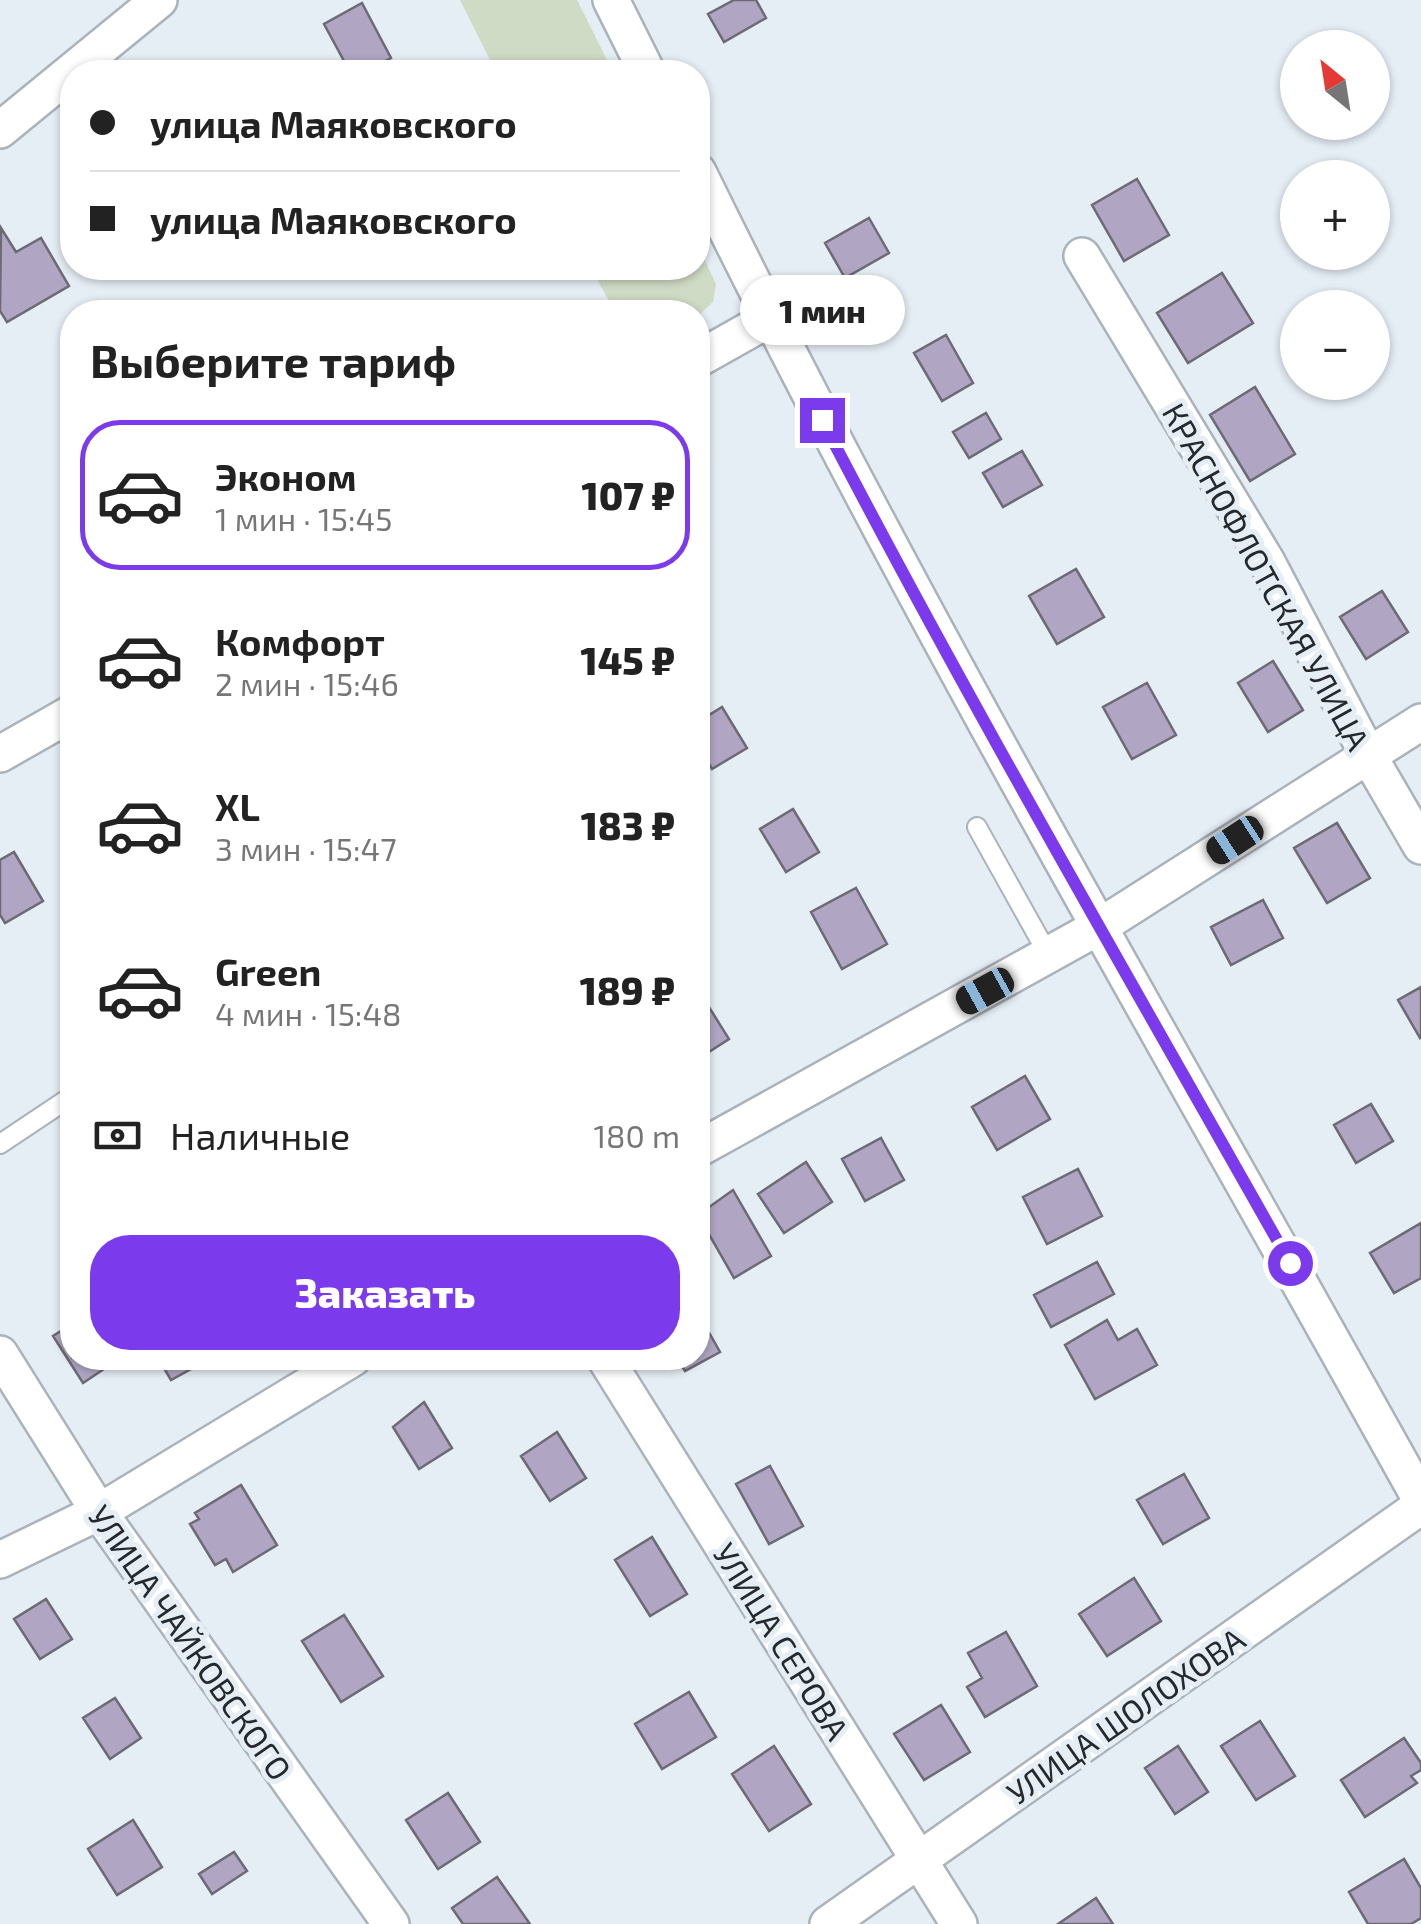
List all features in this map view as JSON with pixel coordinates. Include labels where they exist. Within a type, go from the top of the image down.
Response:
[{"type":"street","points":[[86,60],[159,0]]},
{"type":"street","points":[[610,0],[641,60]]},
{"type":"street","points":[[0,130],[60,81]]},
{"type":"street","points":[[710,196],[964,689],[1102,925],[1421,1503]]},
{"type":"street","name":"КРАСНОФЛОТСКАЯ УЛИЦА","points":[[1082,256],[1267,562],[1368,756],[1421,846]]},
{"type":"street","points":[[710,352],[770,318]]},
{"type":"street","points":[[0,754],[60,720]]},
{"type":"street","points":[[710,1142],[1102,925],[1421,722]]},
{"type":"street","name":"УЛИЦА ЧАЙКОВСКОГО","points":[[0,1354],[99,1512],[391,1924]]},
{"type":"street","points":[[0,1560],[99,1512],[333,1370]]},
{"type":"street","name":"УЛИЦА СЕРОВА","points":[[613,1370],[959,1924]]},
{"type":"street","name":"УЛИЦА ШОЛОХОВА","points":[[828,1924],[1421,1503]]},
{"type":"lane","points":[[977,827],[1049,956]]},
{"type":"lane","points":[[0,1144],[60,1104]]},
{"type":"green space","points":[[460,0],[577,0],[607,60],[490,60]]},
{"type":"green space","points":[[710,271],[716,284],[710,305],[710,300],[608,300],[598,280],[710,280]]},
{"type":"building","points":[[734,0],[756,0],[766,18],[724,42],[708,14]]},
{"type":"building","points":[[362,3],[391,58],[344,60],[324,24]]},
{"type":"building","points":[[1137,179],[1169,235],[1124,261],[1092,205]]},
{"type":"building","points":[[869,218],[889,253],[845,278],[825,243]]},
{"type":"building","points":[[1,228],[16,252],[41,238],[60,271],[60,280],[66,280],[69,286],[7,322],[0,311]]},
{"type":"building","points":[[1222,273],[1253,323],[1188,363],[1157,313]]},
{"type":"building","points":[[946,335],[973,383],[942,401],[914,353]]},
{"type":"building","points":[[1255,387],[1295,454],[1250,481],[1210,415]]},
{"type":"building","points":[[986,413],[1001,439],[969,458],[953,432]]},
{"type":"building","points":[[1022,451],[1042,485],[1003,507],[983,473]]},
{"type":"building","points":[[1076,569],[1104,617],[1057,644],[1029,596]]},
{"type":"building","points":[[1382,591],[1408,632],[1366,659],[1340,617]]},
{"type":"building","points":[[1273,661],[1303,710],[1268,732],[1238,683]]},
{"type":"building","points":[[1147,683],[1176,735],[1132,759],[1103,707]]},
{"type":"building","points":[[722,707],[747,748],[712,769],[710,766],[710,714]]},
{"type":"building","points":[[793,809],[819,852],[786,872],[760,829]]},
{"type":"building","points":[[1337,823],[1370,878],[1327,903],[1294,848]]},
{"type":"building","points":[[14,852],[43,901],[5,923],[0,915],[0,860]]},
{"type":"building","points":[[856,888],[887,944],[842,969],[811,912]]},
{"type":"building","points":[[1263,900],[1283,938],[1231,965],[1211,927]]},
{"type":"building","points":[[1421,987],[1421,1037],[1420,1038],[1398,1000]]},
{"type":"building","points":[[710,1009],[729,1039],[710,1051]]},
{"type":"building","points":[[1025,1076],[1050,1119],[997,1150],[972,1107]]},
{"type":"building","points":[[1371,1104],[1393,1141],[1356,1163],[1334,1125]]},
{"type":"building","points":[[881,1138],[904,1180],[865,1201],[842,1159]]},
{"type":"building","points":[[806,1162],[832,1202],[784,1233],[758,1194]]},
{"type":"building","points":[[1078,1169],[1102,1216],[1047,1244],[1023,1197]]},
{"type":"building","points":[[733,1190],[771,1256],[734,1278],[710,1236],[710,1206]]},
{"type":"building","points":[[1421,1223],[1421,1278],[1394,1293],[1370,1253]]},
{"type":"building","points":[[1097,1262],[1114,1294],[1051,1327],[1034,1295]]},
{"type":"building","points":[[1107,1320],[1118,1340],[1137,1329],[1157,1365],[1095,1399],[1065,1345]]},
{"type":"building","points":[[710,1334],[720,1352],[710,1357]]},
{"type":"building","points":[[75,1370],[102,1370],[83,1383]]},
{"type":"building","points":[[165,1370],[189,1370],[171,1380]]},
{"type":"building","points":[[424,1402],[452,1448],[419,1469],[393,1427]]},
{"type":"building","points":[[557,1432],[586,1478],[550,1501],[521,1456]]},
{"type":"building","points":[[770,1466],[803,1526],[769,1544],[736,1484]]},
{"type":"building","points":[[1184,1474],[1209,1518],[1163,1544],[1137,1500]]},
{"type":"building","points":[[241,1485],[277,1545],[233,1572],[226,1559],[215,1565],[190,1524],[199,1519],[195,1513]]},
{"type":"building","points":[[652,1537],[687,1594],[650,1616],[615,1560]]},
{"type":"building","points":[[1134,1578],[1161,1621],[1107,1656],[1079,1614]]},
{"type":"building","points":[[46,1599],[72,1639],[40,1659],[14,1619]]},
{"type":"building","points":[[344,1615],[383,1676],[341,1702],[302,1641]]},
{"type":"building","points":[[1006,1632],[1037,1686],[985,1717],[967,1687],[982,1678],[968,1653]]},
{"type":"building","points":[[689,1692],[716,1737],[662,1769],[635,1724]]},
{"type":"building","points":[[115,1698],[141,1738],[110,1759],[83,1718]]},
{"type":"building","points":[[941,1705],[970,1752],[924,1780],[894,1734]]},
{"type":"building","points":[[1260,1721],[1295,1776],[1256,1800],[1221,1746]]},
{"type":"building","points":[[1404,1738],[1421,1763],[1421,1770],[1411,1776],[1417,1783],[1365,1817],[1341,1780]]},
{"type":"building","points":[[774,1746],[811,1804],[769,1831],[732,1774]]},
{"type":"building","points":[[1178,1746],[1208,1792],[1175,1814],[1145,1768]]},
{"type":"building","points":[[448,1793],[480,1842],[438,1869],[406,1820]]},
{"type":"building","points":[[133,1820],[162,1867],[117,1895],[88,1849]]},
{"type":"building","points":[[234,1852],[247,1871],[212,1894],[199,1874]]},
{"type":"building","points":[[1404,1859],[1421,1888],[1421,1918],[1411,1924],[1368,1924],[1349,1892]]},
{"type":"building","points":[[497,1877],[530,1924],[463,1924],[452,1908]]},
{"type":"building","points":[[1096,1898],[1113,1924],[1058,1924]]},
{"type":"route","points":[[822,420],[964,689],[1102,925],[1290,1263]]}]
